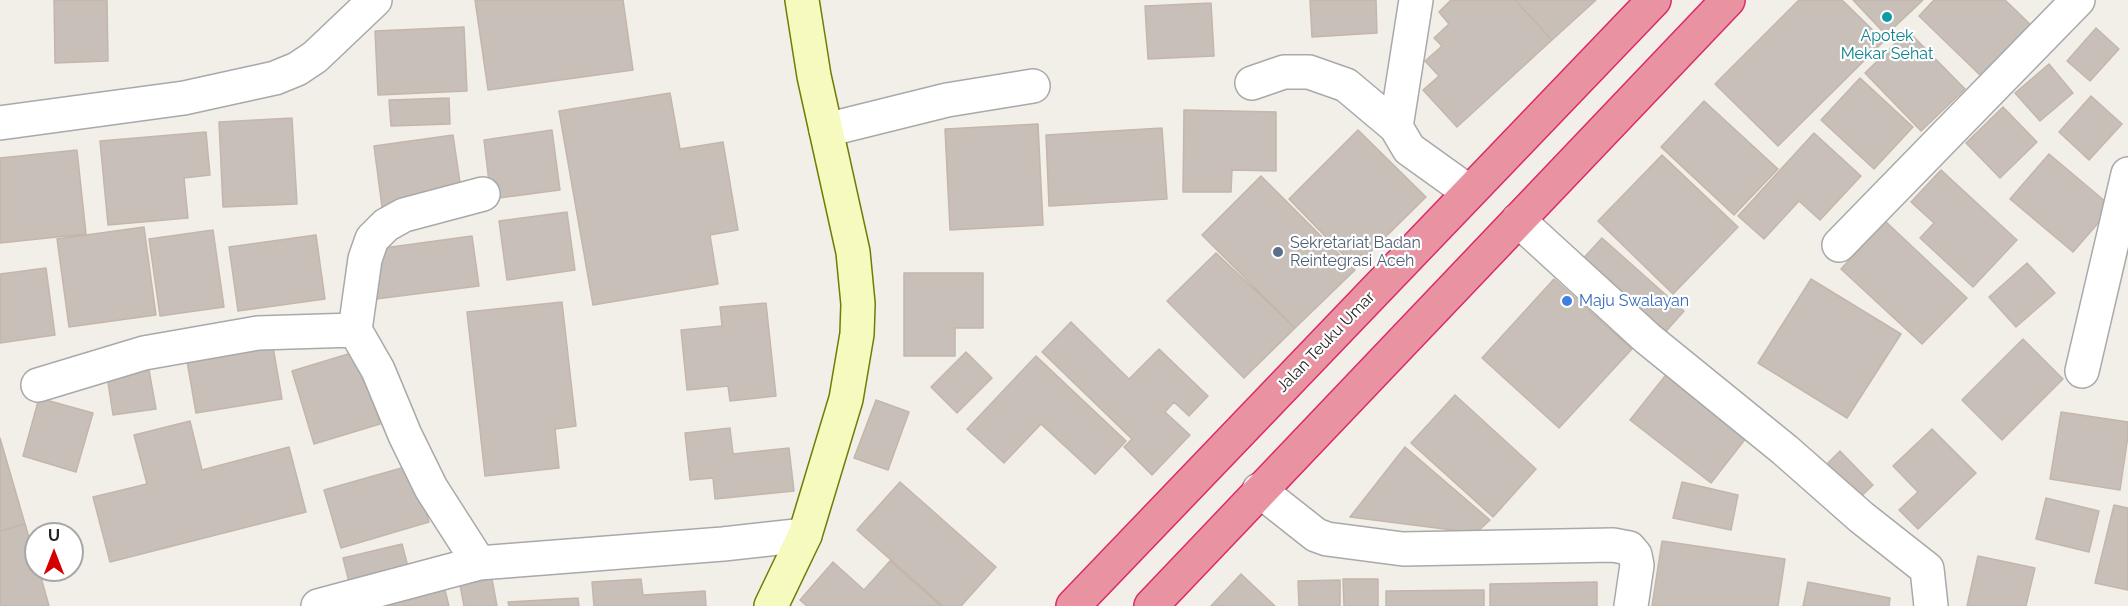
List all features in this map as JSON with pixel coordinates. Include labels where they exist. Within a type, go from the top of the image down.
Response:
[{"type":"highway","name":"Jalan Teuku Umar","points":[[1073,606],[1654,0]]},
{"type":"highway","points":[[1151,606],[1728,0]]},
{"type":"street","points":[[0,123],[184,98],[275,78],[297,69],[315,57],[375,0]]},
{"type":"street","points":[[771,606],[805,535],[846,399],[857,334],[858,304],[853,252],[814,76],[802,0]]},
{"type":"street","points":[[1396,127],[1416,0]]},
{"type":"street","points":[[1839,245],[2078,0]]},
{"type":"street","points":[[1251,83],[1284,72],[1309,72],[1346,85],[1396,127],[1409,149],[1469,192]]},
{"type":"street","points":[[826,130],[947,99],[1033,86]]},
{"type":"street","points":[[2082,371],[2128,174]]},
{"type":"street","points":[[479,563],[431,488],[405,435],[378,370],[355,330],[364,260],[372,240],[386,225],[404,215],[483,194]]},
{"type":"street","points":[[1518,220],[1647,338],[1785,450],[1861,517],[1927,569],[1931,606]]},
{"type":"street","points":[[38,385],[144,353],[258,333],[355,330]]},
{"type":"street","points":[[1259,490],[1316,535],[1327,539],[1403,549],[1613,545],[1629,548],[1635,555],[1637,566],[1631,606]]},
{"type":"street","points":[[318,606],[479,563],[723,544],[805,535]]},
{"type":"building","points":[[54,0],[107,0],[108,61],[55,63]]},
{"type":"building","points":[[475,0],[623,0],[633,70],[488,90]]},
{"type":"building","points":[[1310,0],[1376,0],[1377,33],[1312,37]]},
{"type":"building","points":[[1451,0],[1515,0],[1552,40],[1457,127],[1423,90],[1439,76],[1425,61],[1442,46],[1434,38],[1449,24],[1439,12]]},
{"type":"building","points":[[1515,0],[1596,0],[1552,40]]},
{"type":"building","points":[[1799,0],[1842,0],[1884,41],[1778,146],[1715,84]]},
{"type":"building","name":"Apotek Mekar Sehat","points":[[1853,0],[1923,0],[1886,35]]},
{"type":"building","points":[[1934,0],[2005,0],[2032,26],[1982,77],[1919,16]]},
{"type":"building","points":[[1211,3],[1214,56],[1148,59],[1145,6]]},
{"type":"building","points":[[464,27],[467,91],[378,95],[375,31]]},
{"type":"building","points":[[2096,28],[2119,49],[2090,81],[2067,61]]},
{"type":"building","points":[[1908,31],[1965,89],[1921,131],[1865,73]]},
{"type":"building","points":[[2049,64],[2073,93],[2040,121],[2015,93]]},
{"type":"building","points":[[1860,78],[1913,127],[1874,169],[1821,120]]},
{"type":"building","points":[[670,93],[680,149],[723,142],[738,230],[710,235],[718,284],[593,305],[559,111]]},
{"type":"building","points":[[2091,96],[2122,124],[2089,160],[2059,132]]},
{"type":"building","points":[[449,98],[450,124],[391,126],[389,100]]},
{"type":"building","points":[[1704,101],[1778,169],[1734,215],[1661,147]]},
{"type":"building","points":[[2003,107],[2037,142],[2000,178],[1966,143]]},
{"type":"building","points":[[1184,110],[1276,112],[1276,171],[1232,170],[1231,192],[1183,192]]},
{"type":"building","points":[[292,118],[297,204],[223,207],[219,122]]},
{"type":"building","points":[[1038,124],[1043,225],[950,230],[945,129]]},
{"type":"building","points":[[1162,128],[1167,199],[1049,206],[1046,135]]},
{"type":"building","points":[[552,130],[560,190],[491,199],[484,140]]},
{"type":"building","points":[[1358,130],[1426,197],[1355,267],[1289,199]]},
{"type":"building","points":[[206,132],[210,175],[184,178],[188,218],[108,225],[100,141]]},
{"type":"building","points":[[1814,133],[1861,176],[1820,220],[1799,201],[1764,239],[1738,216]]},
{"type":"building","points":[[453,135],[462,196],[382,207],[374,146]]},
{"type":"building","points":[[77,150],[86,234],[0,243],[0,158]]},
{"type":"building","points":[[2049,154],[2112,207],[2073,252],[2010,199]]},
{"type":"building","points":[[1662,155],[1738,227],[1673,294],[1598,221]]},
{"type":"building","points":[[1941,170],[2017,240],[1973,287],[1920,238],[1934,223],[1911,202]]},
{"type":"building","name":"Sekretariat Badan Reintegrasi Aceh","points":[[1261,176],[1355,270],[1295,328],[1202,235]]},
{"type":"building","points":[[567,212],[575,270],[507,280],[499,221]]},
{"type":"building","points":[[1885,221],[1967,298],[1922,344],[1841,269]]},
{"type":"building","points":[[144,227],[156,315],[69,327],[57,239]]},
{"type":"building","points":[[213,230],[224,307],[160,316],[149,239]]},
{"type":"building","points":[[316,235],[325,299],[238,311],[229,247]]},
{"type":"building","points":[[472,236],[479,286],[376,299],[369,250]]},
{"type":"building","points":[[1602,238],[1684,311],[1661,337],[1579,263]]},
{"type":"building","points":[[1216,253],[1295,328],[1244,378],[1167,301]]},
{"type":"building","points":[[2027,263],[2055,293],[2016,327],[1989,297]]},
{"type":"building","points":[[46,268],[55,335],[0,343],[0,274]]},
{"type":"building","points":[[904,273],[983,273],[983,328],[955,328],[955,356],[904,356]]},
{"type":"building","points":[[1554,279],[1632,349],[1559,428],[1482,358]]},
{"type":"building","points":[[1811,279],[1901,334],[1847,418],[1758,363]]},
{"type":"building","points":[[562,302],[576,426],[555,429],[559,468],[485,476],[467,312]]},
{"type":"building","points":[[766,303],[776,396],[730,401],[728,386],[687,390],[681,330],[722,326],[720,307]]},
{"type":"building","points":[[1071,322],[1129,379],[1159,349],[1208,396],[1189,416],[1174,402],[1165,412],[1190,435],[1152,475],[1124,447],[1132,439],[1042,352]]},
{"type":"building","points":[[2023,339],[2063,379],[2002,440],[1962,400]]},
{"type":"building","points":[[273,347],[282,399],[196,413],[187,361]]},
{"type":"building","points":[[358,351],[380,424],[314,444],[292,371]]},
{"type":"building","points":[[966,352],[992,378],[957,413],[931,387]]},
{"type":"building","points":[[1036,356],[1126,441],[1095,474],[1041,424],[1004,463],[967,429]]},
{"type":"building","points":[[149,370],[156,409],[113,415],[107,376]]},
{"type":"building","points":[[1669,371],[1750,433],[1711,483],[1630,420]]},
{"type":"building","points":[[1455,395],[1536,469],[1493,517],[1411,443]]},
{"type":"building","points":[[39,398],[93,413],[76,472],[23,456]]},
{"type":"building","points":[[876,400],[909,412],[888,470],[854,458]]},
{"type":"building","points":[[2061,412],[2128,422],[2120,490],[2050,479]]},
{"type":"building","points":[[190,421],[202,470],[289,447],[306,512],[110,562],[93,497],[147,484],[134,435]]},
{"type":"building","points":[[730,428],[733,454],[789,448],[794,491],[715,499],[713,478],[690,480],[685,433]]},
{"type":"building","points":[[1932,429],[1976,473],[1918,529],[1899,510],[1918,492],[1893,466]]},
{"type":"building","points":[[0,438],[24,522],[24,524],[0,531]]},
{"type":"building","points":[[1405,447],[1490,520],[1476,533],[1350,517]]},
{"type":"building","points":[[1840,451],[1873,485],[1852,505],[1819,472]]},
{"type":"building","points":[[412,465],[429,522],[341,548],[324,490]]},
{"type":"building","points":[[900,482],[996,567],[961,606],[943,606],[857,530]]},
{"type":"building","points":[[1682,482],[1738,495],[1731,530],[1673,518]]},
{"type":"building","points":[[2046,498],[2099,511],[2089,552],[2036,539]]},
{"type":"building","points":[[2114,505],[2128,508],[2128,590],[2095,583]]},
{"type":"building","points":[[24,524],[24,582],[42,582],[49,606],[0,606],[0,531]]},
{"type":"building","points":[[1662,541],[1785,559],[1778,606],[1652,606]]},
{"type":"building","points":[[402,544],[408,567],[349,582],[343,558]]},
{"type":"building","points":[[1978,556],[2035,568],[2026,606],[1967,606]]},
{"type":"building","points":[[890,561],[941,606],[807,606],[800,600],[833,562],[864,590]]},
{"type":"building","points":[[1241,574],[1275,606],[1211,606]]},
{"type":"building","points":[[492,579],[497,606],[464,606],[460,585]]},
{"type":"building","points":[[641,579],[643,595],[705,591],[706,606],[594,606],[592,582]]},
{"type":"building","points":[[1343,579],[1378,579],[1378,606],[1344,606]]},
{"type":"building","points":[[1340,580],[1340,606],[1299,606],[1298,581]]},
{"type":"building","points":[[1597,582],[1597,606],[1490,606],[1490,584]]},
{"type":"building","points":[[1808,582],[1890,598],[1889,606],[1803,606]]},
{"type":"building","points":[[445,590],[449,606],[386,606]]},
{"type":"building","points":[[1484,590],[1484,606],[1386,606],[1386,591]]},
{"type":"building","points":[[578,598],[579,606],[509,606],[508,602]]},
{"type":"place","name":"Apotek Mekar Sehat","points":[[1887,17]]},
{"type":"place","name":"Sekretariat Badan Reintegrasi Aceh","points":[[1278,252]]},
{"type":"place","name":"Maju Swalayan","points":[[1567,301]]}]
